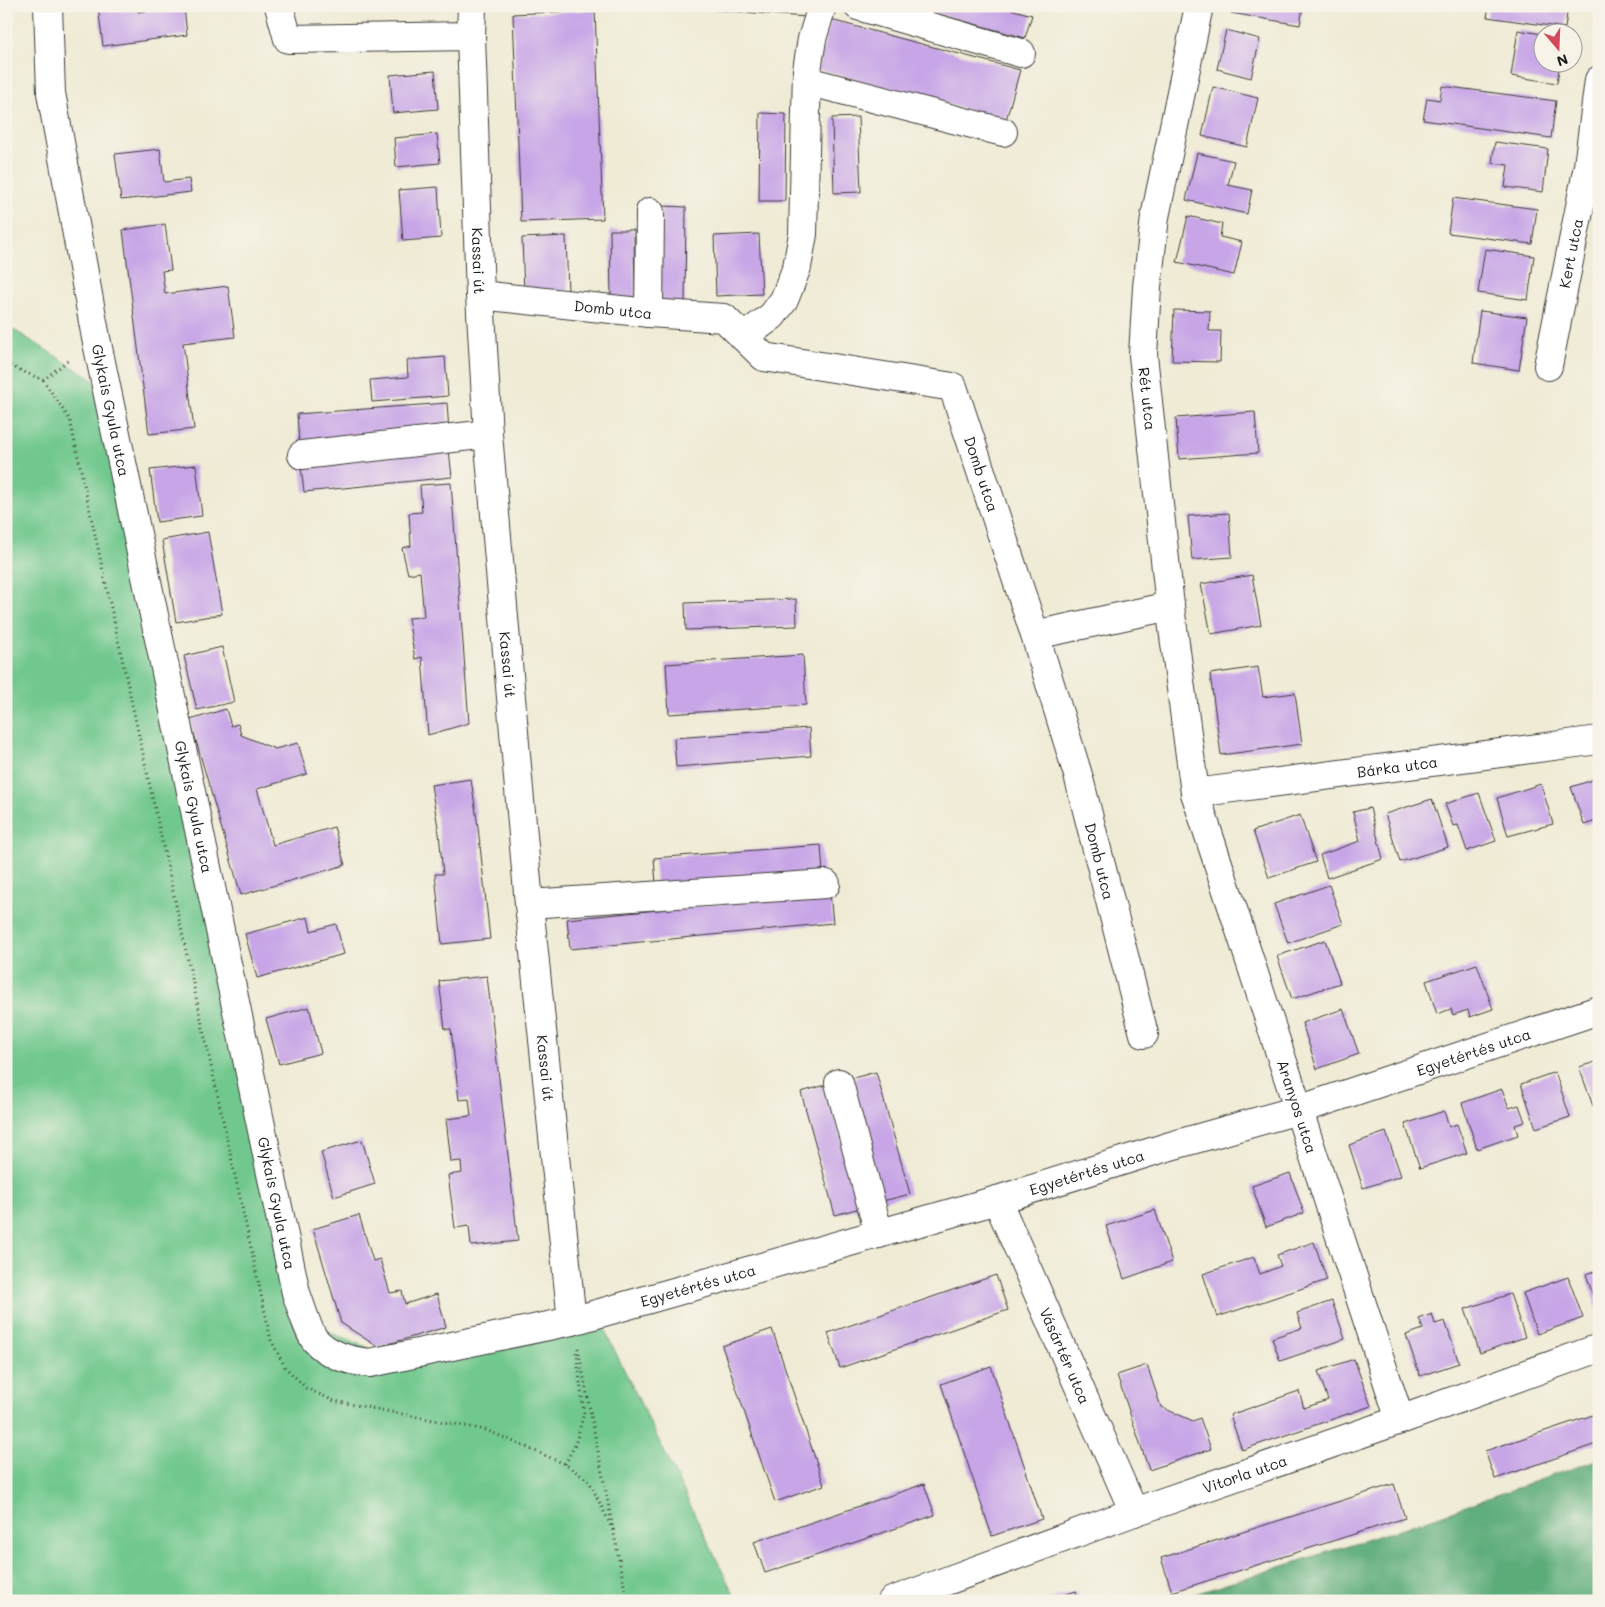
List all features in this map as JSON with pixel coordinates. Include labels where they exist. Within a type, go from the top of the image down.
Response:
[{"type":"street","name":"Glykais Gyula utca","points":[[48,6],[51,93],[96,338],[296,1293],[313,1339],[331,1353],[351,1361],[370,1363],[572,1321]]},
{"type":"street","points":[[279,6],[288,39],[471,36]]},
{"type":"street","name":"Kassai út","points":[[472,6],[471,36],[480,295],[488,434],[530,904],[572,1321]]},
{"type":"street","points":[[744,338],[772,316],[784,300],[797,267],[803,234],[807,70],[812,39],[822,6]]},
{"type":"street","points":[[858,6],[1021,53]]},
{"type":"street","name":"Rét utca","points":[[1195,793],[1170,606],[1143,355],[1147,287],[1156,217],[1199,6]]},
{"type":"street","name":"Kert utca","points":[[1548,366],[1593,167],[1599,80]]},
{"type":"street","points":[[807,81],[1003,132]]},
{"type":"street","points":[[649,313],[650,212]]},
{"type":"street","name":"Domb utca","points":[[480,295],[649,313],[724,318],[764,357],[953,386],[1035,635],[1078,775],[1144,1034]]},
{"type":"street","points":[[302,455],[488,434]]},
{"type":"street","points":[[1035,635],[1170,606]]},
{"type":"street","name":"Bárka utca","points":[[1195,793],[1599,740]]},
{"type":"street","name":"Aranyos utca","points":[[1195,793],[1400,1420]]},
{"type":"street","points":[[530,904],[826,884]]},
{"type":"street","name":"Egyetértés utca","points":[[572,1321],[997,1200],[1167,1147],[1298,1110],[1599,1010]]},
{"type":"street","points":[[839,1084],[879,1234]]},
{"type":"street","name":"Vásártér utca","points":[[997,1200],[1134,1512]]},
{"type":"street","name":"Vitorla utca","points":[[892,1601],[1134,1512],[1400,1420],[1599,1348]]},
{"type":"path","points":[[572,1321],[584,1413],[575,1445],[565,1464],[589,1481],[614,1532]]},
{"type":"path","points":[[572,1321],[627,1601]]},
{"type":"green space","points":[[6,325],[94,380],[300,1284],[326,1331],[387,1355],[592,1304],[737,1601],[6,1601]]},
{"type":"green space","points":[[1599,1459],[1599,1601],[1173,1601],[1409,1526]]},
{"type":"building","points":[[98,6],[138,6],[138,12],[184,6],[187,35],[103,46]]},
{"type":"building","points":[[693,6],[807,6],[806,17],[693,8]]},
{"type":"building","points":[[999,6],[1032,15],[1025,38],[913,7]]},
{"type":"building","points":[[1233,6],[1303,6],[1300,25],[1231,13]]},
{"type":"building","points":[[1489,6],[1568,6],[1566,22],[1532,23],[1487,17]]},
{"type":"building","points":[[595,10],[603,219],[521,222],[513,14]]},
{"type":"building","points":[[831,20],[1020,70],[1006,120],[817,69]]},
{"type":"building","points":[[1226,30],[1260,39],[1251,78],[1217,69]]},
{"type":"building","points":[[1518,30],[1532,32],[1532,72],[1559,72],[1557,83],[1511,76]]},
{"type":"building","points":[[435,71],[438,109],[393,113],[390,75]]},
{"type":"building","points":[[1442,86],[1556,101],[1551,138],[1423,120],[1427,98],[1440,100]]},
{"type":"building","points":[[1213,87],[1258,98],[1247,147],[1202,136]]},
{"type":"building","points":[[760,113],[786,114],[785,201],[759,201]]},
{"type":"building","points":[[858,117],[861,192],[834,193],[832,118]]},
{"type":"building","points":[[437,134],[440,163],[396,167],[394,138]]},
{"type":"building","points":[[1495,142],[1548,149],[1543,192],[1505,187],[1508,165],[1492,163]]},
{"type":"building","points":[[160,149],[164,182],[189,179],[191,192],[121,200],[115,154]]},
{"type":"building","points":[[1197,153],[1234,161],[1228,185],[1252,190],[1247,214],[1186,200]]},
{"type":"building","points":[[438,187],[441,238],[403,241],[399,190]]},
{"type":"building","points":[[1453,198],[1537,209],[1532,244],[1448,233]]},
{"type":"building","points":[[661,206],[686,207],[685,305],[660,305]]},
{"type":"building","points":[[1188,216],[1222,224],[1220,237],[1242,242],[1234,275],[1177,262]]},
{"type":"building","points":[[165,224],[171,270],[162,271],[165,294],[228,286],[235,337],[183,343],[194,429],[149,434],[123,230]]},
{"type":"building","points":[[610,230],[634,230],[635,300],[611,300]]},
{"type":"building","points":[[759,234],[762,294],[716,296],[714,236]]},
{"type":"building","points":[[566,236],[568,291],[524,293],[522,238]]},
{"type":"building","points":[[1485,249],[1534,256],[1528,300],[1478,293]]},
{"type":"building","points":[[1174,310],[1210,311],[1209,331],[1221,331],[1220,362],[1172,361]]},
{"type":"building","points":[[1480,311],[1527,317],[1519,370],[1473,363]]},
{"type":"building","points":[[445,357],[448,396],[372,402],[370,380],[408,377],[407,360]]},
{"type":"building","points":[[447,403],[449,431],[299,443],[297,414]]},
{"type":"building","points":[[1255,412],[1258,453],[1179,459],[1176,418]]},
{"type":"building","points":[[449,450],[452,477],[304,492],[301,466]]},
{"type":"building","points":[[196,465],[202,516],[157,522],[150,470]]},
{"type":"building","points":[[451,483],[469,723],[428,735],[422,657],[415,659],[408,618],[424,617],[420,572],[408,574],[402,548],[411,546],[409,513],[422,512],[420,485]]},
{"type":"building","points":[[1229,513],[1232,557],[1192,560],[1188,516]]},
{"type":"building","points":[[208,532],[222,614],[176,622],[162,540]]},
{"type":"building","points":[[1252,575],[1261,625],[1211,634],[1201,584]]},
{"type":"building","points":[[796,599],[797,626],[686,630],[685,603]]},
{"type":"building","points":[[222,647],[234,702],[197,710],[184,656]]},
{"type":"building","points":[[803,655],[806,705],[669,714],[666,664]]},
{"type":"building","points":[[1258,667],[1263,697],[1295,693],[1302,744],[1221,755],[1210,674]]},
{"type":"building","points":[[226,709],[231,726],[238,724],[241,735],[275,749],[298,743],[307,774],[257,789],[273,845],[334,827],[345,865],[241,895],[190,720]]},
{"type":"building","points":[[809,728],[811,756],[676,767],[674,738]]},
{"type":"building","points":[[1599,778],[1599,820],[1584,825],[1571,787]]},
{"type":"building","points":[[471,779],[490,939],[442,944],[435,874],[443,874],[439,833],[431,785]]},
{"type":"building","points":[[1541,784],[1553,824],[1508,836],[1497,798]]},
{"type":"building","points":[[1479,793],[1496,841],[1467,851],[1458,825],[1453,826],[1445,804]]},
{"type":"building","points":[[1432,799],[1448,847],[1400,862],[1385,814]]},
{"type":"building","points":[[1370,808],[1383,859],[1327,878],[1320,855],[1360,841],[1353,812]]},
{"type":"building","points":[[1300,815],[1316,862],[1269,878],[1253,831]]},
{"type":"building","points":[[821,845],[823,873],[656,884],[654,858]]},
{"type":"building","points":[[1329,885],[1343,924],[1288,943],[1274,904]]},
{"type":"building","points":[[830,893],[833,923],[570,949],[567,919]]},
{"type":"building","points":[[308,917],[311,931],[336,924],[344,954],[257,978],[245,934]]},
{"type":"building","points":[[1325,940],[1340,983],[1292,999],[1277,956]]},
{"type":"building","points":[[1477,964],[1493,1009],[1470,1017],[1468,1010],[1453,1015],[1451,1009],[1437,1014],[1426,981]]},
{"type":"building","points":[[487,976],[518,1241],[471,1246],[469,1226],[455,1228],[448,1175],[462,1173],[461,1161],[451,1162],[446,1119],[471,1116],[469,1099],[459,1100],[451,1029],[445,1029],[439,981]]},
{"type":"building","points":[[309,1007],[321,1053],[279,1064],[266,1019]]},
{"type":"building","points":[[1343,1009],[1359,1054],[1317,1069],[1302,1023]]},
{"type":"building","points":[[1599,1061],[1599,1104],[1593,1106],[1579,1067]]},
{"type":"building","points":[[876,1072],[910,1194],[883,1201],[849,1079]]},
{"type":"building","points":[[1555,1072],[1570,1117],[1536,1128],[1521,1084]]},
{"type":"building","points":[[826,1085],[860,1208],[835,1215],[801,1092]]},
{"type":"building","points":[[1502,1089],[1509,1108],[1519,1105],[1525,1122],[1515,1125],[1518,1135],[1477,1149],[1462,1103]]},
{"type":"building","points":[[1444,1111],[1449,1127],[1457,1124],[1467,1153],[1420,1168],[1405,1124]]},
{"type":"building","points":[[1386,1132],[1401,1176],[1363,1188],[1349,1145]]},
{"type":"building","points":[[362,1140],[375,1184],[334,1197],[321,1152]]},
{"type":"building","points":[[1290,1173],[1304,1213],[1266,1227],[1252,1186]]},
{"type":"building","points":[[1155,1210],[1172,1262],[1124,1279],[1106,1226]]},
{"type":"building","points":[[359,1215],[373,1261],[380,1259],[390,1293],[402,1291],[405,1304],[437,1294],[446,1327],[378,1347],[341,1323],[313,1229]]},
{"type":"building","points":[[1314,1242],[1327,1280],[1217,1317],[1203,1274],[1254,1257],[1260,1274],[1281,1266],[1277,1255]]},
{"type":"building","points":[[1599,1270],[1599,1312],[1598,1312],[1586,1274]]},
{"type":"building","points":[[996,1275],[1008,1310],[840,1368],[828,1333]]},
{"type":"building","points":[[1568,1277],[1583,1318],[1537,1334],[1523,1293]]},
{"type":"building","points":[[1510,1294],[1525,1337],[1480,1353],[1465,1309]]},
{"type":"building","points":[[1332,1301],[1345,1339],[1280,1361],[1272,1338],[1302,1328],[1297,1313]]},
{"type":"building","points":[[1432,1314],[1435,1324],[1445,1321],[1459,1363],[1420,1376],[1406,1335],[1423,1329],[1419,1319]]},
{"type":"building","points":[[772,1329],[824,1485],[775,1502],[722,1346]]},
{"type":"building","points":[[1354,1359],[1371,1406],[1242,1450],[1230,1415],[1299,1391],[1304,1408],[1328,1400],[1318,1371]]},
{"type":"building","points":[[1147,1365],[1161,1407],[1193,1421],[1200,1418],[1211,1449],[1149,1470],[1117,1375]]},
{"type":"building","points":[[991,1366],[1042,1519],[992,1536],[941,1384]]},
{"type":"building","points":[[1599,1413],[1599,1443],[1495,1479],[1485,1451]]},
{"type":"building","points":[[924,1484],[935,1515],[765,1573],[754,1542]]},
{"type":"building","points":[[1394,1484],[1405,1518],[1172,1592],[1161,1558]]},
{"type":"building","points":[[1076,1591],[1079,1601],[1048,1601],[1048,1600]]}]
